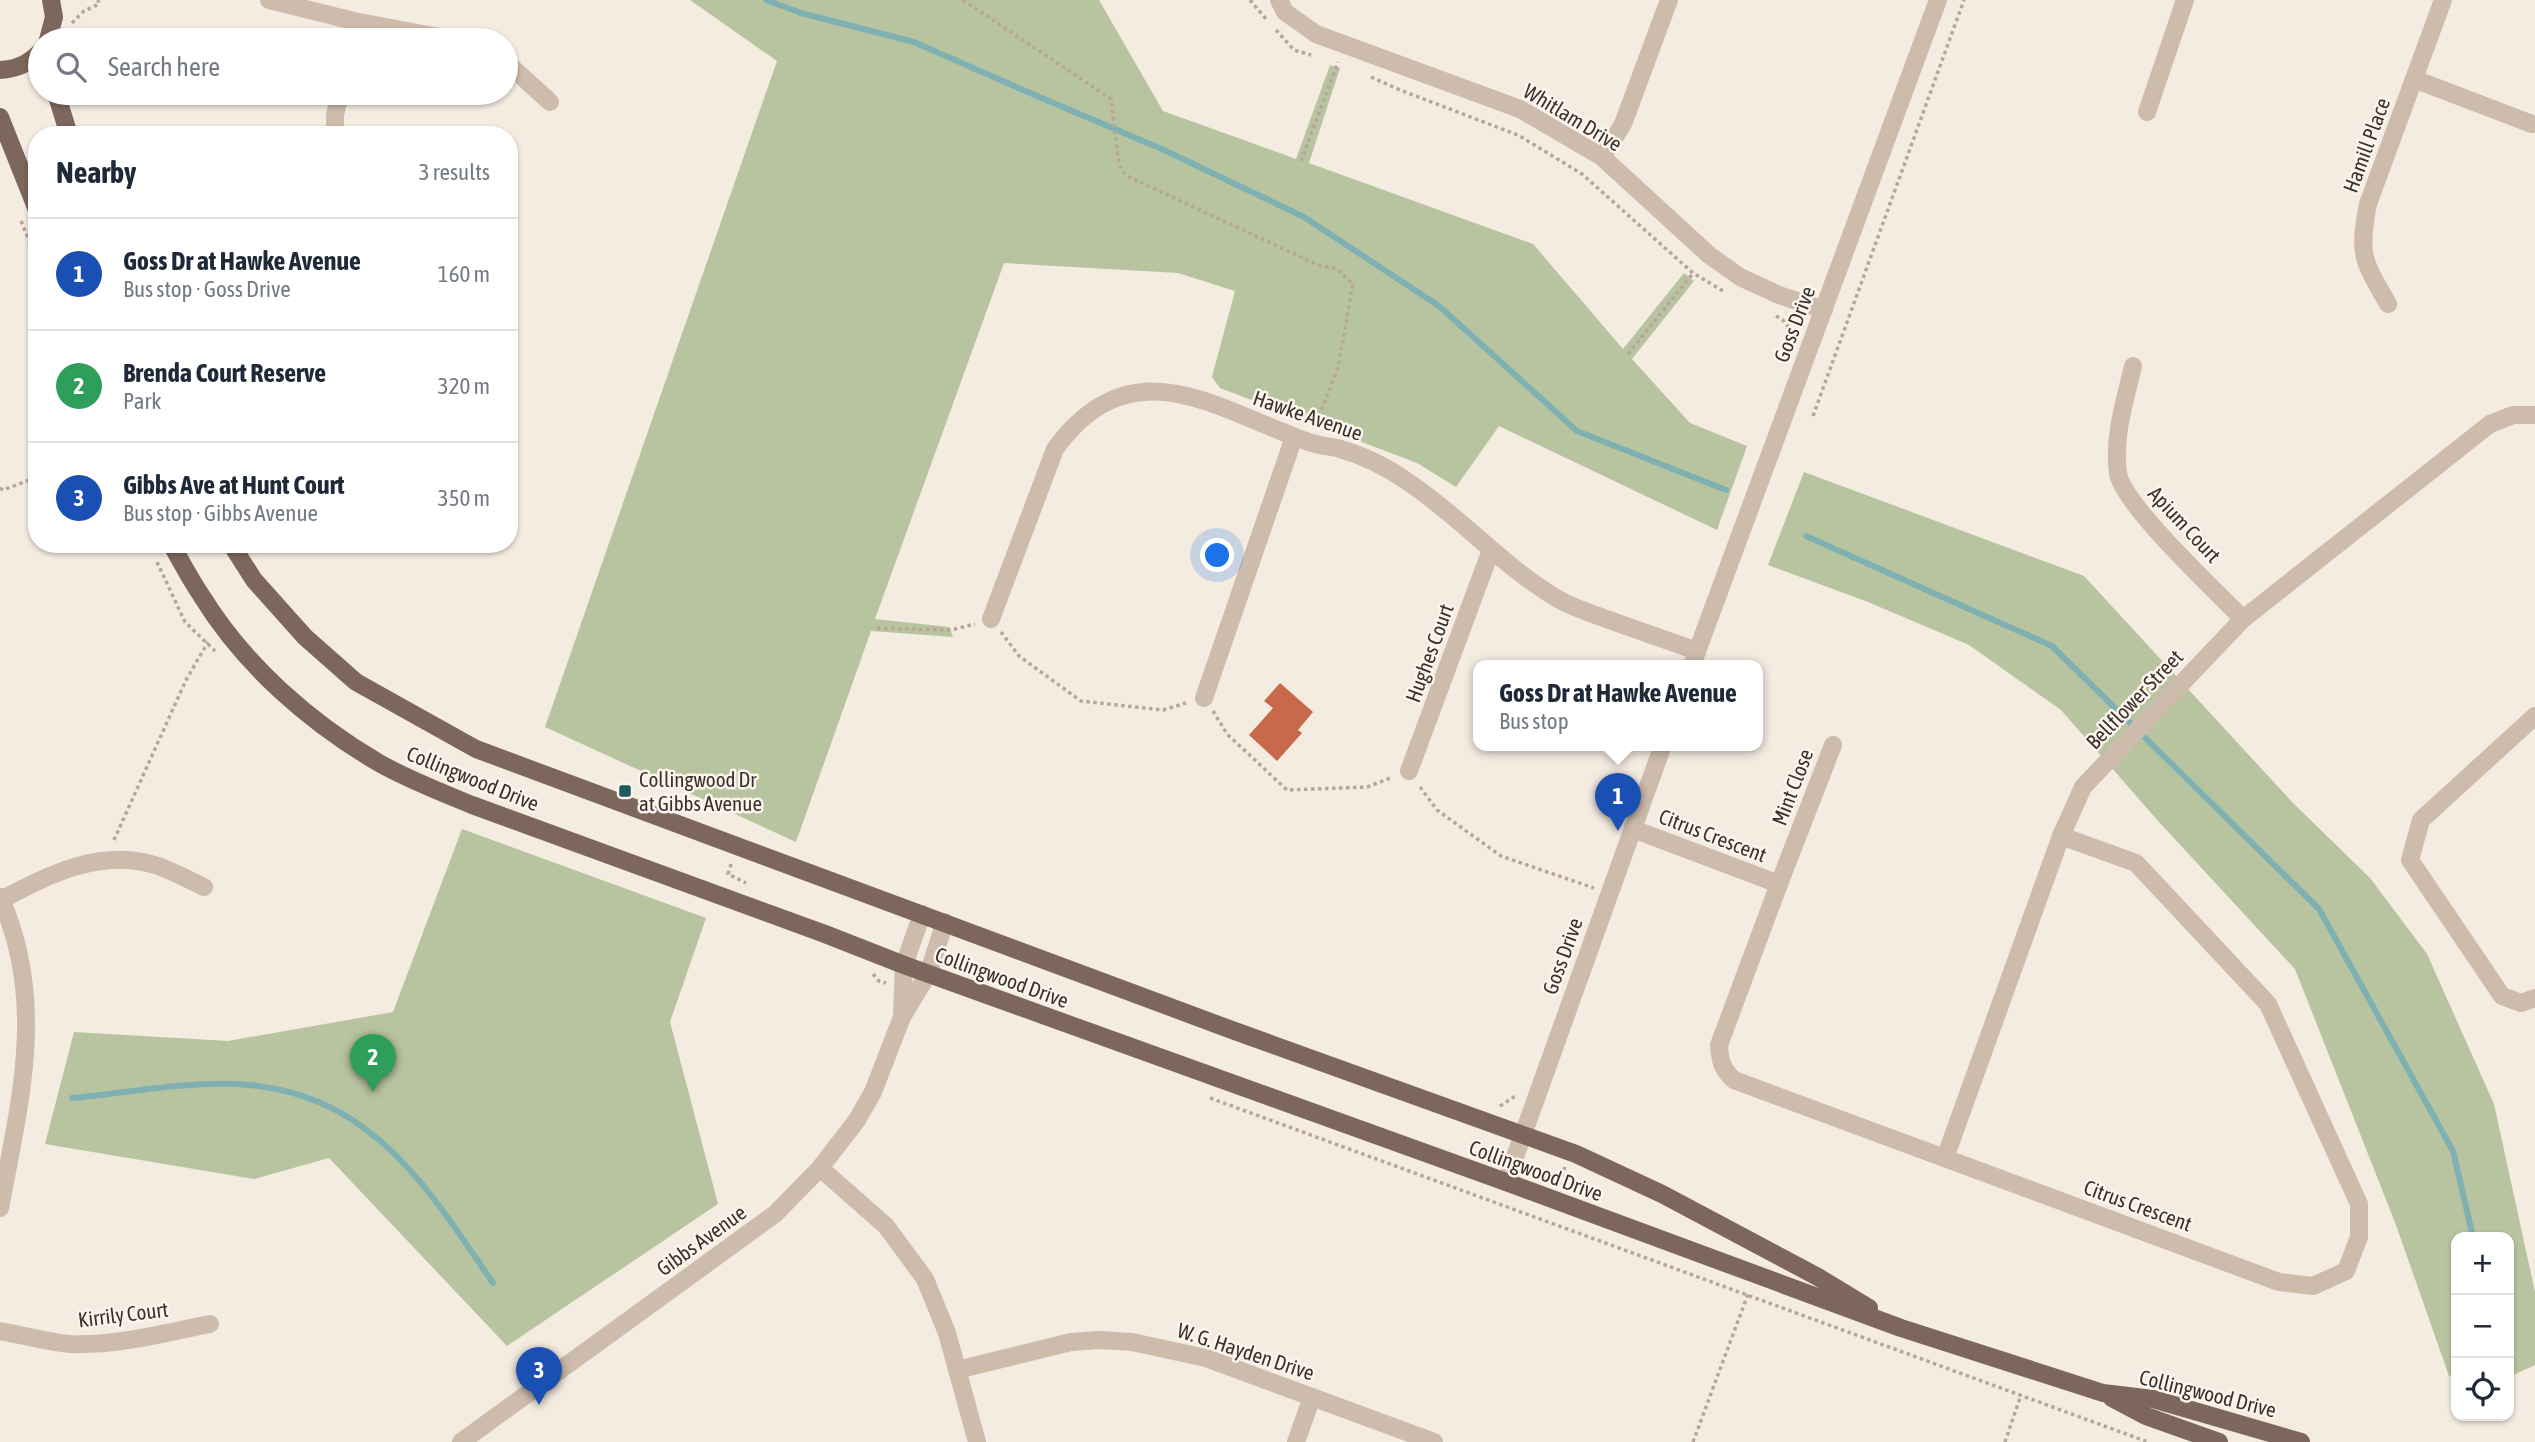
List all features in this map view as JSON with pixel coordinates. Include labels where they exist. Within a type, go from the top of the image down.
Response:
[{"type":"main road","points":[[51,0],[54,17],[51,28]]},
{"type":"main road","points":[[0,70],[14,69],[28,63]]},
{"type":"main road","points":[[60,105],[66,126]]},
{"type":"main road","points":[[0,117],[28,187]]},
{"type":"main road","name":"Collingwood Drive","points":[[176,553],[201,597],[220,622],[248,657],[293,702],[380,763],[419,783],[928,974],[1902,1328],[2103,1393],[2146,1416],[2219,1442]]},
{"type":"main road","name":"Collingwood Drive","points":[[237,553],[254,580],[304,637],[356,682],[476,749],[1232,1030],[1576,1154],[1651,1188],[1818,1277],[1902,1328]]},
{"type":"main road","name":"Collingwood Drive","points":[[2103,1393],[2153,1399],[2301,1442]]},
{"type":"street","points":[[269,0],[391,28]]},
{"type":"street","name":"Whitlam Drive","points":[[1279,0],[1285,12],[1316,34],[1520,108],[1602,157],[1709,255],[1740,277],[1779,295],[1824,310]]},
{"type":"street","points":[[1602,157],[1623,124],[1669,0]]},
{"type":"street","name":"Goss Drive","points":[[1695,658],[1938,0]]},
{"type":"street","points":[[2147,112],[2185,0]]},
{"type":"street","name":"Hamill Place","points":[[2388,304],[2365,264],[2362,246],[2368,204],[2443,0]]},
{"type":"street","points":[[353,28],[354,21]]},
{"type":"street","points":[[518,73],[550,102]]},
{"type":"street","points":[[2414,79],[2532,124]]},
{"type":"street","points":[[335,126],[337,105]]},
{"type":"street","name":"Apium Court","points":[[2133,366],[2117,438],[2118,475],[2133,505],[2243,619]]},
{"type":"street","name":"Hawke Avenue","points":[[991,619],[1055,449],[1086,414],[1114,398],[1161,390],[1193,396],[1301,440],[1339,449],[1380,464],[1441,505],[1491,550],[1558,599],[1695,658]]},
{"type":"street","name":"Bellflower Street","points":[[1945,1158],[2061,836],[2083,786],[2243,619],[2490,424],[2512,415],[2535,415]]},
{"type":"street","points":[[1204,698],[1301,440]]},
{"type":"street","name":"Hughes Court","points":[[1409,771],[1491,550]]},
{"type":"street","points":[[2535,716],[2421,820],[2410,860],[2502,996],[2521,1003],[2535,998]]},
{"type":"street","name":"Mint Close","points":[[1779,884],[1833,745]]},
{"type":"street","name":"Goss Drive","points":[[1506,1182],[1601,890],[1633,829],[1661,751]]},
{"type":"street","name":"Citrus Crescent","points":[[1633,829],[1779,884],[1718,1045],[1719,1059],[1724,1070],[1734,1080],[2279,1282],[2313,1286],[2346,1270],[2359,1237],[2359,1205],[2268,1004],[2136,863],[2061,836]]},
{"type":"street","points":[[0,1208],[25,1071],[27,1019],[23,967],[1,898],[50,875],[79,865],[105,861],[130,860],[155,865],[204,887]]},
{"type":"street","name":"Gibbs Avenue","points":[[902,1017],[904,965],[922,914]]},
{"type":"street","name":"Gibbs Avenue","points":[[461,1442],[775,1214],[820,1168],[857,1120],[873,1092],[902,1017],[928,974],[945,922]]},
{"type":"street","points":[[820,1168],[886,1226],[925,1279],[947,1333],[976,1442]]},
{"type":"street","name":"Kirrily Court","points":[[0,1331],[66,1344],[90,1344],[139,1338],[210,1324]]},
{"type":"street","name":"W. G. Hayden Drive","points":[[957,1370],[1071,1342],[1099,1340],[1167,1348],[1206,1357],[1434,1442]]},
{"type":"street","points":[[1296,1442],[1311,1397]]},
{"type":"path","points":[[69,28],[84,11],[99,4],[98,0]]},
{"type":"path","points":[[963,0],[1111,99],[1119,163],[1127,176],[1318,265],[1337,269],[1353,284],[1338,368],[1301,440]]},
{"type":"path","points":[[1250,0],[1294,50],[1316,56]]},
{"type":"path","points":[[1813,416],[1964,0]]},
{"type":"path","points":[[1301,162],[1345,45]]},
{"type":"path","points":[[1327,59],[1349,66]]},
{"type":"path","points":[[1362,72],[1399,90],[1518,135],[1582,174],[1693,273],[1731,295]]},
{"type":"path","points":[[1628,354],[1709,255]]},
{"type":"path","points":[[1774,314],[1784,321],[1793,333],[1791,341]]},
{"type":"path","points":[[0,488],[3,490],[28,480]]},
{"type":"path","points":[[877,628],[951,630],[991,619],[1019,656],[1081,701],[1163,710],[1204,698],[1227,734],[1287,790],[1367,787],[1409,771],[1437,810],[1500,856],[1601,890]]},
{"type":"path","points":[[105,861],[186,680],[220,622]]},
{"type":"path","points":[[738,846],[728,874],[747,884],[741,903]]},
{"type":"path","points":[[1597,879],[1601,890]]},
{"type":"path","points":[[1495,1108],[1519,1093]]},
{"type":"path","points":[[1556,1188],[1566,1166]]},
{"type":"path","points":[[1430,1179],[2148,1442]]},
{"type":"path","points":[[1693,1442],[1748,1294]]},
{"type":"path","points":[[2005,1442],[2021,1395]]},
{"type":"green space","points":[[690,0],[1099,0],[1163,111],[1296,159],[1330,65],[1340,68],[1309,163],[1533,244],[1623,349],[1684,273],[1694,281],[1632,359],[1690,423],[1747,446],[1717,530],[1499,426],[1456,487],[1417,463],[1220,388],[1212,377],[1235,291],[1178,273],[1004,263],[875,619],[949,627],[953,637],[871,631],[796,842],[545,727],[777,61]]},
{"type":"green space","points":[[1804,472],[2084,576],[2293,803],[2370,878],[2427,954],[2494,1104],[2535,1292],[2535,1365],[2514,1375],[2514,1232],[2451,1232],[2449,1376],[2396,1225],[2295,969],[2159,822],[2061,710],[1969,645],[1868,602],[1768,565]]},
{"type":"green space","points":[[462,829],[706,918],[670,1022],[718,1204],[507,1346],[329,1158],[254,1179],[45,1144],[74,1032],[228,1041],[393,1012]]},
{"type":"building","points":[[1280,683],[1313,712],[1298,730],[1302,733],[1277,761],[1249,735],[1273,708],[1264,701]]},
{"type":"waterway","points":[[766,0],[801,13],[914,42],[1164,150],[1304,217],[1439,306],[1577,431],[1726,490]]},
{"type":"waterway","points":[[1806,536],[2052,646],[2319,909],[2453,1151],[2472,1232]]},
{"type":"waterway","points":[[72,1098],[175,1086],[236,1084],[282,1090],[323,1104],[358,1124],[389,1149],[443,1211],[493,1283]]},
{"type":"place","name":"Collingwood Dr at Gibbs Avenue","points":[[625,791]]},
{"type":"place","name":"Goss Dr at Hawke Avenue","points":[[1618,831]]},
{"type":"place","name":"Brenda Court Reserve","points":[[373,1092]]},
{"type":"place","name":"Gibbs Ave at Hunt Court","points":[[539,1405]]}]
